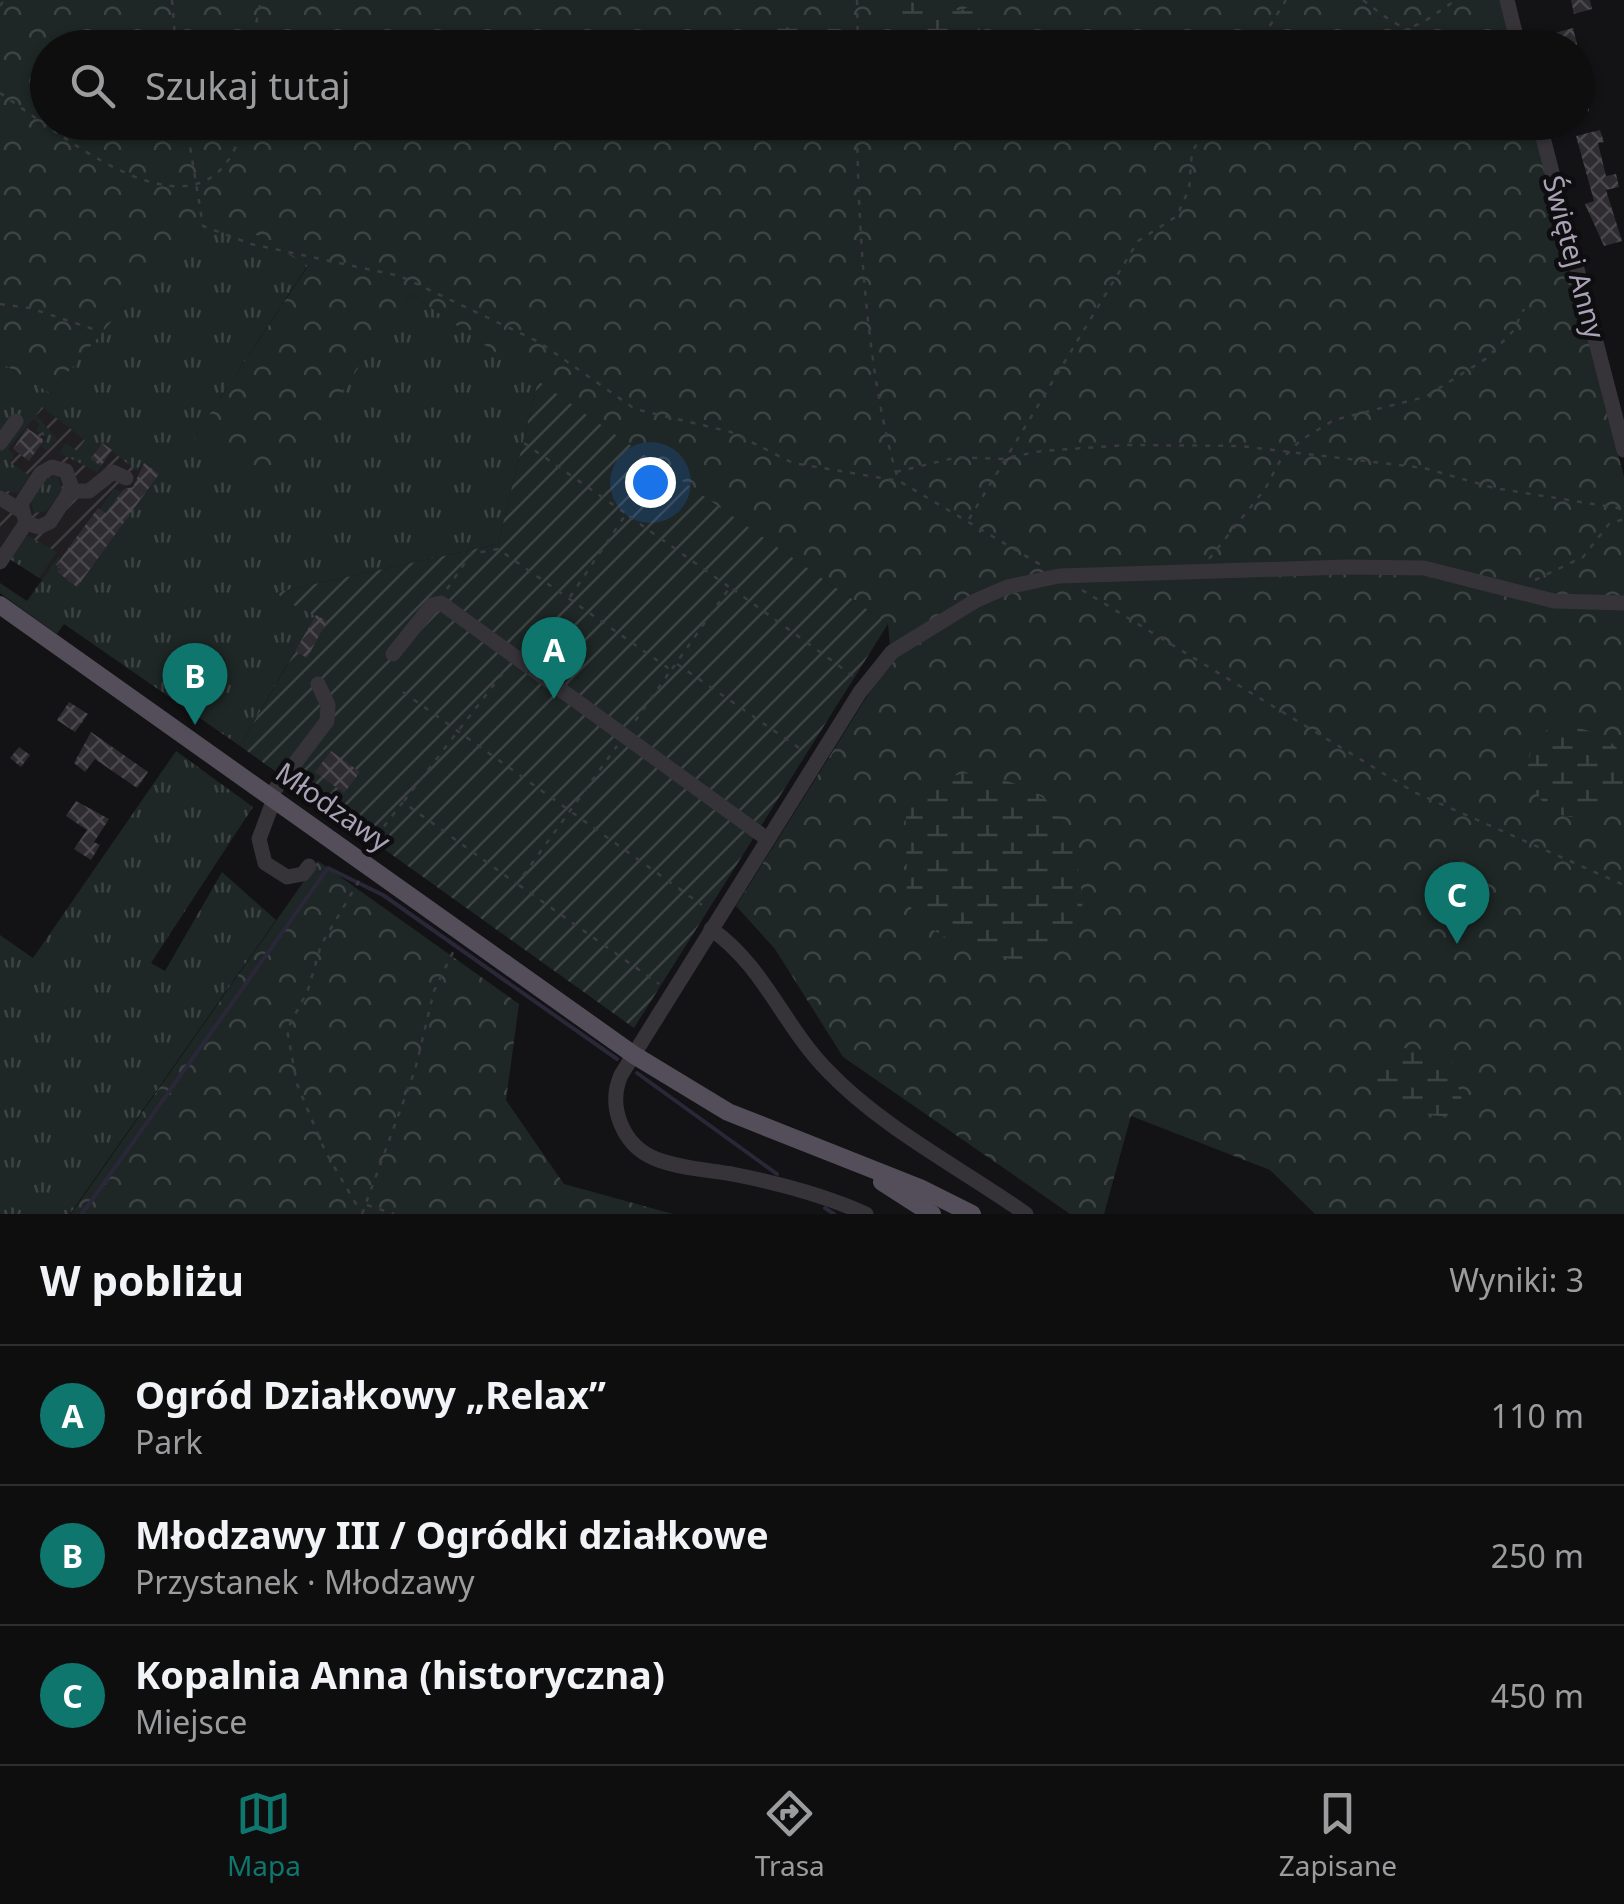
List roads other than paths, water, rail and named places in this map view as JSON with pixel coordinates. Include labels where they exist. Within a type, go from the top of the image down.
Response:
[{"type":"main road","name":"Młodzawy","points":[[0,605],[272,798],[354,866],[462,933],[634,1056],[728,1112],[852,1163]]},
{"type":"main road","points":[[852,1163],[932,1214]]},
{"type":"main road","points":[[852,1163],[920,1188],[972,1214]]},
{"type":"street","points":[[1507,0],[1514,30]]},
{"type":"street","name":"Świętej Anny","points":[[1544,140],[1624,450]]},
{"type":"street","points":[[0,444],[16,421]]},
{"type":"street","points":[[0,562],[48,468],[66,471],[71,492]]},
{"type":"street","points":[[71,492],[88,492],[112,472],[126,478]]},
{"type":"street","points":[[0,498],[23,517],[45,526],[71,492]]},
{"type":"street","points":[[866,1214],[788,1187],[655,1159],[633,1144],[620,1125],[615,1098],[621,1075],[711,929],[860,692],[892,652],[942,618],[1007,587],[1059,576],[1424,568],[1554,601],[1624,603]]},
{"type":"street","points":[[394,654],[438,602],[767,840]]},
{"type":"street","points":[[309,866],[303,874],[286,876],[265,863],[259,839],[272,798],[327,721],[328,705],[318,684]]},
{"type":"street","points":[[711,929],[750,960],[827,1070],[879,1113],[1026,1214]]},
{"type":"waterway","points":[[82,1214],[328,868],[383,895],[617,1059]]},
{"type":"waterway","points":[[637,1073],[777,1174]]},
{"type":"waterway","points":[[825,1208],[834,1214]]},
{"type":"place","name":"Ogród Działkowy „Relax”","points":[[554,699]]},
{"type":"place","name":"Młodzawy III / Ogródki działkowe","points":[[195,725]]},
{"type":"place","name":"Kopalnia Anna (historyczna)","points":[[1457,944]]}]
